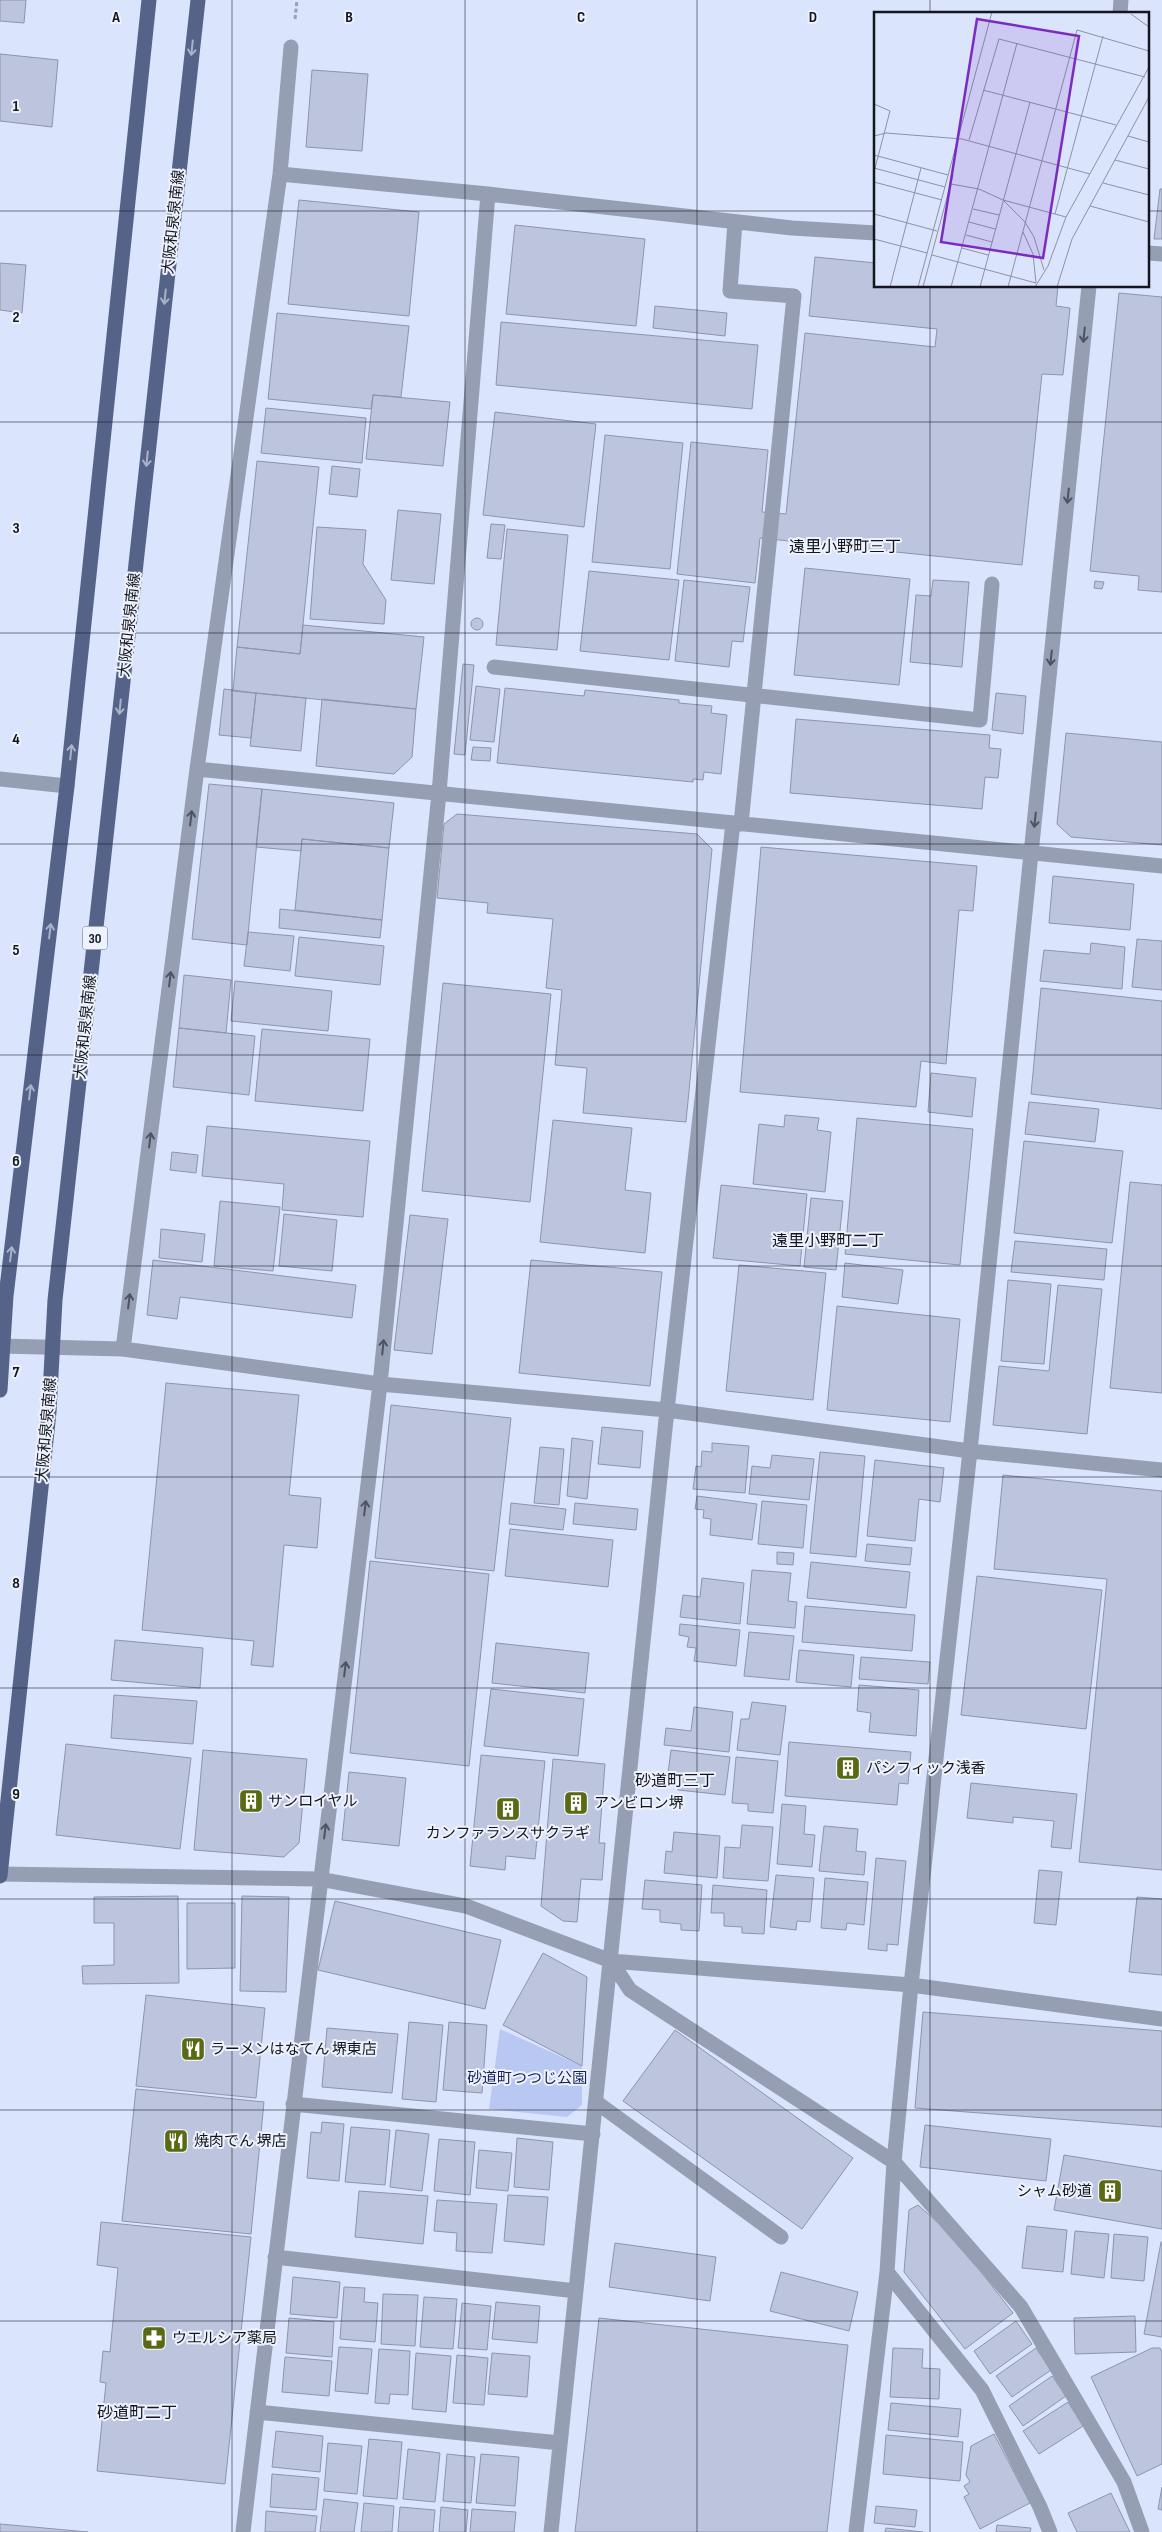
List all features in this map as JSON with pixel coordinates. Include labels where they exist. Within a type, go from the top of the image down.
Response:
[{"type":"main road","points":[[0,1390],[1,1346],[8,1276],[67,786],[150,0]]},
{"type":"main road","name":"大阪和泉泉南線","points":[[0,1875],[49,1412],[55,1300],[198,0]]},
{"type":"street","points":[[123,1349],[197,769],[280,174],[291,47]]},
{"type":"street","points":[[280,174],[488,194],[736,222],[874,233]]},
{"type":"street","points":[[243,2532],[380,1384],[439,793],[488,194]]},
{"type":"street","points":[[551,2532],[667,1410],[754,696],[794,296],[730,291],[736,222]]},
{"type":"street","points":[[856,2532],[887,2272],[894,2162],[911,1984],[970,1451],[1089,288]]},
{"type":"street","points":[[494,667],[980,720],[992,584]]},
{"type":"street","points":[[197,769],[1162,866]]},
{"type":"street","points":[[0,778],[67,786]]},
{"type":"street","points":[[1,1346],[123,1349],[380,1384],[667,1410],[970,1451],[1162,1470]]},
{"type":"street","points":[[0,1875],[320,1879],[466,1906],[611,1961],[911,1984],[1162,2019]]},
{"type":"street","points":[[611,1961],[630,1990],[894,2162],[1021,2307],[1124,2482],[1142,2532]]},
{"type":"street","points":[[596,2102],[781,2237]]},
{"type":"street","points":[[293,2104],[593,2134]]},
{"type":"street","points":[[275,2257],[576,2291]]},
{"type":"street","points":[[887,2272],[982,2390],[1050,2532]]},
{"type":"street","points":[[257,2412],[560,2442]]},
{"type":"green space","name":"砂道町つつじ公園","points":[[500,2029],[582,2066],[582,2105],[567,2117],[489,2109]]},
{"type":"building","points":[[0,0],[26,0],[24,23],[0,21]]},
{"type":"building","points":[[0,54],[58,60],[52,127],[0,121]]},
{"type":"building","points":[[312,70],[368,74],[362,151],[306,147]]},
{"type":"building","points":[[1160,189],[1162,189],[1162,239],[1154,239]]},
{"type":"building","points":[[299,200],[419,212],[409,316],[288,304]]},
{"type":"building","points":[[515,225],[645,239],[636,326],[506,314]]},
{"type":"building","points":[[815,257],[874,263],[874,288],[1058,288],[1056,306],[1070,308],[1063,375],[1042,374],[1022,565],[760,538],[755,583],[677,574],[691,442],[768,450],[762,512],[786,514],[805,333],[935,347],[937,329],[809,316]]},
{"type":"building","points":[[0,263],[26,265],[22,313],[0,310]]},
{"type":"building","points":[[1119,293],[1162,297],[1162,592],[1138,590],[1139,576],[1090,571]]},
{"type":"building","points":[[655,306],[727,313],[725,336],[653,328]]},
{"type":"building","points":[[277,313],[409,326],[401,397],[373,395],[371,409],[268,399]]},
{"type":"building","points":[[501,322],[758,345],[752,409],[496,385]]},
{"type":"building","points":[[373,395],[450,402],[443,466],[366,459]]},
{"type":"building","points":[[266,408],[366,418],[362,463],[261,453]]},
{"type":"building","points":[[495,412],[596,424],[584,527],[483,515]]},
{"type":"building","points":[[605,435],[683,443],[670,569],[592,562]]},
{"type":"building","points":[[257,461],[319,467],[300,654],[237,647]]},
{"type":"building","points":[[332,466],[360,469],[357,497],[329,494]]},
{"type":"building","points":[[398,510],[441,514],[434,584],[391,580]]},
{"type":"building","points":[[491,524],[505,525],[501,559],[487,558]]},
{"type":"building","points":[[317,527],[366,530],[363,564],[386,600],[384,624],[310,619]]},
{"type":"building","points":[[507,529],[568,535],[557,650],[496,645]]},
{"type":"building","points":[[805,568],[910,579],[899,685],[794,675]]},
{"type":"building","points":[[589,571],[679,580],[669,660],[580,651]]},
{"type":"building","points":[[684,580],[750,587],[743,642],[732,641],[729,667],[675,661]]},
{"type":"building","points":[[933,580],[969,582],[962,667],[910,662],[916,595],[931,596]]},
{"type":"building","points":[[1095,581],[1104,582],[1102,589],[1094,588]]},
{"type":"building","points":[[475,618],[479,618],[483,624],[479,630],[475,630],[471,626],[471,622]]},
{"type":"building","points":[[303,625],[424,637],[416,709],[233,691],[237,647],[300,654]]},
{"type":"building","points":[[463,664],[474,665],[465,755],[454,754]]},
{"type":"building","points":[[476,686],[500,689],[494,742],[470,740]]},
{"type":"building","points":[[505,688],[584,696],[585,690],[679,700],[679,703],[712,706],[711,713],[727,715],[721,774],[704,772],[703,780],[693,779],[693,782],[497,763]]},
{"type":"building","points":[[224,689],[256,693],[251,738],[219,735]]},
{"type":"building","points":[[256,693],[306,698],[301,751],[250,746]]},
{"type":"building","points":[[996,693],[1026,696],[1023,734],[992,730]]},
{"type":"building","points":[[322,699],[416,709],[412,757],[394,774],[316,766]]},
{"type":"building","points":[[796,719],[990,735],[989,748],[1001,749],[998,778],[985,777],[982,809],[790,793]]},
{"type":"building","points":[[1066,733],[1162,742],[1162,845],[1071,837],[1057,824]]},
{"type":"building","points":[[473,747],[491,748],[490,761],[471,760]]},
{"type":"building","points":[[209,784],[262,789],[247,945],[192,939]]},
{"type":"building","points":[[262,789],[394,803],[389,848],[302,839],[301,851],[256,847]]},
{"type":"building","points":[[457,814],[697,834],[712,849],[686,1122],[583,1113],[587,1068],[555,1065],[562,990],[546,988],[553,919],[487,913],[488,903],[437,898],[444,824]]},
{"type":"building","points":[[302,839],[389,848],[382,920],[295,910]]},
{"type":"building","points":[[761,847],[977,866],[973,911],[959,910],[946,1064],[921,1061],[916,1107],[740,1092]]},
{"type":"building","points":[[1053,876],[1134,884],[1130,930],[1049,923]]},
{"type":"building","points":[[280,909],[382,920],[380,938],[279,928]]},
{"type":"building","points":[[248,932],[294,936],[290,971],[244,966]]},
{"type":"building","points":[[299,937],[384,946],[380,985],[295,976]]},
{"type":"building","points":[[1137,939],[1162,941],[1162,990],[1132,987]]},
{"type":"building","points":[[1091,943],[1125,947],[1122,989],[1040,981],[1044,950],[1090,954]]},
{"type":"building","points":[[184,975],[231,980],[226,1033],[179,1028]]},
{"type":"building","points":[[235,981],[332,991],[328,1031],[231,1021]]},
{"type":"building","points":[[443,983],[551,994],[530,1202],[422,1191]]},
{"type":"building","points":[[1041,988],[1162,1001],[1162,1109],[1031,1094]]},
{"type":"building","points":[[179,1028],[255,1036],[249,1095],[173,1087]]},
{"type":"building","points":[[262,1029],[370,1039],[363,1111],[255,1101]]},
{"type":"building","points":[[931,1073],[976,1078],[972,1117],[928,1112]]},
{"type":"building","points":[[1029,1102],[1099,1109],[1095,1142],[1025,1134]]},
{"type":"building","points":[[785,1115],[819,1118],[817,1130],[831,1132],[825,1192],[753,1184],[759,1124],[784,1127]]},
{"type":"building","points":[[857,1118],[973,1129],[960,1265],[845,1254]]},
{"type":"building","points":[[553,1120],[632,1128],[625,1190],[651,1193],[645,1253],[540,1242]]},
{"type":"building","points":[[207,1126],[370,1141],[363,1217],[282,1210],[284,1184],[202,1176]]},
{"type":"building","points":[[1024,1141],[1123,1151],[1112,1243],[1014,1233]]},
{"type":"building","points":[[172,1152],[198,1155],[196,1173],[170,1170]]},
{"type":"building","points":[[1130,1182],[1162,1185],[1162,1393],[1110,1388]]},
{"type":"building","points":[[721,1185],[807,1194],[800,1266],[713,1258]]},
{"type":"building","points":[[811,1198],[843,1201],[836,1270],[804,1267]]},
{"type":"building","points":[[220,1201],[280,1207],[273,1271],[214,1266]]},
{"type":"building","points":[[284,1214],[337,1220],[332,1271],[279,1266]]},
{"type":"building","points":[[410,1215],[448,1219],[432,1354],[394,1350]]},
{"type":"building","points":[[161,1229],[205,1234],[202,1262],[159,1258]]},
{"type":"building","points":[[1015,1241],[1107,1249],[1104,1280],[1011,1272]]},
{"type":"building","points":[[153,1260],[356,1285],[352,1318],[180,1297],[177,1319],[147,1315]]},
{"type":"building","points":[[531,1260],[662,1272],[650,1386],[519,1373]]},
{"type":"building","points":[[845,1263],[903,1270],[898,1304],[842,1297]]},
{"type":"building","points":[[739,1265],[826,1273],[813,1400],[726,1391]]},
{"type":"building","points":[[1008,1280],[1051,1284],[1044,1364],[1001,1361]]},
{"type":"building","points":[[1058,1285],[1102,1289],[1087,1434],[993,1425],[999,1366],[1049,1371]]},
{"type":"building","points":[[837,1306],[960,1319],[950,1422],[827,1410]]},
{"type":"building","points":[[166,1383],[299,1395],[289,1495],[321,1498],[317,1548],[284,1545],[273,1667],[251,1665],[254,1641],[142,1630]]},
{"type":"building","points":[[391,1405],[511,1418],[494,1571],[375,1558]]},
{"type":"building","points":[[602,1427],[643,1431],[640,1468],[598,1464]]},
{"type":"building","points":[[572,1438],[593,1441],[587,1499],[567,1496]]},
{"type":"building","points":[[712,1443],[749,1446],[745,1493],[693,1489],[696,1466],[701,1467],[702,1451],[712,1452]]},
{"type":"building","points":[[540,1447],[564,1449],[559,1505],[534,1503]]},
{"type":"building","points":[[820,1452],[865,1456],[856,1557],[810,1553]]},
{"type":"building","points":[[772,1455],[814,1459],[809,1500],[749,1494],[752,1466],[770,1468]]},
{"type":"building","points":[[875,1460],[944,1468],[940,1502],[919,1499],[915,1541],[867,1536]]},
{"type":"building","points":[[1003,1475],[1162,1491],[1162,1870],[1079,1862],[1107,1579],[994,1569]]},
{"type":"building","points":[[697,1496],[757,1504],[752,1540],[710,1535],[711,1519],[703,1518],[704,1510],[695,1509]]},
{"type":"building","points":[[762,1501],[807,1505],[803,1548],[758,1544]]},
{"type":"building","points":[[511,1503],[566,1509],[563,1530],[509,1524]]},
{"type":"building","points":[[575,1503],[638,1509],[636,1530],[573,1524]]},
{"type":"building","points":[[510,1529],[613,1540],[608,1587],[505,1576]]},
{"type":"building","points":[[867,1544],[912,1548],[910,1565],[865,1561]]},
{"type":"building","points":[[777,1552],[794,1553],[793,1565],[777,1564]]},
{"type":"building","points":[[370,1561],[489,1574],[469,1766],[350,1753]]},
{"type":"building","points":[[811,1562],[910,1572],[906,1608],[807,1598]]},
{"type":"building","points":[[752,1570],[791,1573],[788,1601],[797,1602],[795,1628],[747,1624]]},
{"type":"building","points":[[977,1576],[1102,1590],[1086,1729],[961,1715]]},
{"type":"building","points":[[702,1578],[744,1583],[740,1624],[680,1617],[683,1595],[700,1597]]},
{"type":"building","points":[[805,1606],[915,1615],[912,1651],[802,1642]]},
{"type":"building","points":[[680,1624],[740,1630],[736,1666],[694,1661],[696,1648],[687,1647],[689,1637],[679,1635]]},
{"type":"building","points":[[749,1632],[794,1636],[789,1680],[744,1676]]},
{"type":"building","points":[[115,1640],[203,1648],[200,1688],[111,1680]]},
{"type":"building","points":[[496,1643],[589,1653],[585,1693],[492,1683]]},
{"type":"building","points":[[799,1650],[854,1655],[851,1687],[796,1682]]},
{"type":"building","points":[[861,1657],[930,1662],[928,1684],[859,1679]]},
{"type":"building","points":[[859,1685],[919,1690],[916,1736],[869,1732],[871,1713],[857,1711]]},
{"type":"building","points":[[491,1689],[584,1699],[578,1756],[484,1746]]},
{"type":"building","points":[[114,1695],[197,1701],[193,1744],[111,1738]]},
{"type":"building","points":[[752,1702],[786,1706],[780,1755],[737,1750],[741,1719],[749,1719]]},
{"type":"building","points":[[694,1707],[733,1712],[729,1752],[664,1745],[666,1728],[691,1731]]},
{"type":"building","name":"パシフィック浅香","points":[[789,1742],[911,1752],[908,1784],[899,1783],[897,1805],[785,1796]]},
{"type":"building","points":[[66,1744],[191,1758],[180,1849],[56,1835]]},
{"type":"building","name":"サンロイヤル","points":[[203,1750],[307,1759],[299,1843],[284,1857],[194,1850]]},
{"type":"building","points":[[671,1750],[730,1757],[725,1795],[678,1790],[680,1775],[668,1773]]},
{"type":"building","name":"カンファランスサクラギ","points":[[481,1755],[545,1761],[535,1859],[506,1856],[505,1870],[470,1866]]},
{"type":"building","points":[[736,1757],[778,1761],[773,1813],[748,1811],[748,1804],[732,1803]]},
{"type":"building","name":"アンビロン堺","points":[[553,1759],[605,1764],[599,1843],[605,1843],[602,1880],[581,1879],[577,1922],[563,1921],[541,1906]]},
{"type":"building","points":[[349,1772],[406,1778],[399,1846],[342,1840]]},
{"type":"building","points":[[971,1783],[1077,1794],[1071,1849],[1051,1847],[1054,1821],[1013,1817],[1013,1823],[967,1818]]},
{"type":"building","points":[[782,1804],[806,1806],[804,1834],[815,1835],[812,1867],[777,1864]]},
{"type":"building","points":[[742,1825],[773,1827],[768,1881],[723,1878],[725,1847],[740,1848]]},
{"type":"building","points":[[824,1826],[858,1829],[856,1851],[866,1852],[864,1875],[819,1871]]},
{"type":"building","points":[[674,1832],[720,1836],[717,1878],[664,1873],[666,1851],[672,1852]]},
{"type":"building","points":[[876,1858],[906,1861],[898,1945],[887,1944],[887,1951],[868,1949]]},
{"type":"building","points":[[1039,1870],[1062,1872],[1056,1925],[1034,1923]]},
{"type":"building","points":[[776,1875],[814,1878],[810,1922],[797,1921],[796,1930],[770,1927]]},
{"type":"building","points":[[825,1878],[868,1882],[864,1925],[847,1923],[846,1930],[821,1928]]},
{"type":"building","points":[[645,1880],[702,1885],[699,1931],[681,1930],[681,1924],[660,1922],[660,1910],[642,1909]]},
{"type":"building","points":[[713,1885],[767,1890],[764,1934],[742,1933],[742,1927],[724,1926],[724,1913],[711,1913]]},
{"type":"building","points":[[178,1896],[179,1983],[83,1984],[82,1966],[114,1965],[114,1923],[94,1923],[94,1897]]},
{"type":"building","points":[[242,1896],[289,1897],[286,1992],[240,1991]]},
{"type":"building","points":[[1137,1897],[1162,1899],[1162,1975],[1129,1972]]},
{"type":"building","points":[[335,1901],[501,1940],[485,2009],[318,1970]]},
{"type":"building","points":[[187,1903],[235,1903],[235,1968],[187,1969]]},
{"type":"building","points":[[543,1953],[587,1977],[582,2066],[503,2025]]},
{"type":"building","points":[[146,1995],[265,2008],[256,2098],[136,2086]]},
{"type":"building","points":[[923,2012],[1162,2031],[1162,2127],[915,2108]]},
{"type":"building","points":[[409,2022],[443,2025],[436,2102],[402,2099]]},
{"type":"building","points":[[449,2022],[487,2025],[482,2093],[443,2090]]},
{"type":"building","points":[[327,2028],[398,2034],[392,2093],[322,2087]]},
{"type":"building","points":[[675,2030],[853,2158],[802,2229],[623,2101]]},
{"type":"building","points":[[136,2089],[264,2102],[251,2234],[122,2221]]},
{"type":"building","points":[[322,2122],[344,2124],[339,2181],[307,2178],[311,2132],[321,2133]]},
{"type":"building","points":[[925,2125],[1051,2139],[1046,2181],[920,2167]]},
{"type":"building","points":[[351,2127],[390,2130],[385,2185],[345,2182]]},
{"type":"building","points":[[396,2130],[429,2134],[422,2191],[390,2187]]},
{"type":"building","points":[[517,2138],[553,2142],[549,2190],[514,2187]]},
{"type":"building","points":[[439,2139],[475,2142],[470,2195],[434,2191]]},
{"type":"building","points":[[479,2150],[512,2153],[508,2191],[476,2188]]},
{"type":"building","name":"シャム砂道","points":[[1064,2155],[1162,2171],[1162,2229],[1054,2210]]},
{"type":"building","points":[[359,2191],[428,2196],[423,2244],[355,2237]]},
{"type":"building","points":[[508,2195],[548,2197],[544,2245],[504,2241]]},
{"type":"building","points":[[437,2200],[497,2204],[492,2253],[456,2251],[457,2233],[434,2231]]},
{"type":"building","points":[[918,2205],[954,2237],[1013,2313],[965,2349],[904,2272],[909,2210]]},
{"type":"building","points":[[101,2222],[251,2237],[225,2484],[97,2471],[106,2383],[100,2382],[103,2351],[110,2352],[118,2268],[97,2265]]},
{"type":"building","points":[[1027,2226],[1067,2230],[1063,2272],[1022,2268]]},
{"type":"building","points":[[1075,2231],[1109,2234],[1104,2278],[1071,2274]]},
{"type":"building","points":[[1114,2234],[1148,2237],[1144,2281],[1111,2278]]},
{"type":"building","points":[[1162,2242],[1162,2337],[1144,2334]]},
{"type":"building","points":[[615,2243],[716,2257],[710,2301],[609,2287]]},
{"type":"building","points":[[781,2272],[858,2292],[849,2331],[770,2311]]},
{"type":"building","points":[[293,2277],[340,2282],[337,2318],[290,2314]]},
{"type":"building","points":[[344,2287],[365,2288],[364,2302],[378,2303],[375,2342],[340,2339]]},
{"type":"building","points":[[383,2294],[418,2295],[415,2346],[381,2344]]},
{"type":"building","points":[[424,2297],[457,2299],[453,2349],[420,2347]]},
{"type":"building","points":[[496,2302],[540,2306],[537,2343],[492,2339]]},
{"type":"building","points":[[462,2303],[491,2306],[487,2350],[458,2348]]},
{"type":"building","points":[[1135,2316],[1136,2352],[1075,2354],[1074,2318]]},
{"type":"building","points":[[289,2318],[334,2322],[332,2357],[286,2353]]},
{"type":"building","points":[[599,2318],[848,2345],[827,2532],[575,2532]]},
{"type":"building","points":[[1016,2321],[1032,2344],[990,2374],[974,2351]]},
{"type":"building","points":[[339,2347],[372,2349],[368,2394],[335,2391]]},
{"type":"building","points":[[893,2348],[923,2349],[922,2368],[940,2369],[939,2399],[890,2397]]},
{"type":"building","points":[[1036,2348],[1051,2370],[1012,2397],[996,2376]]},
{"type":"building","points":[[1152,2348],[1160,2348],[1162,2352],[1162,2464],[1137,2476],[1091,2377]]},
{"type":"building","points":[[379,2349],[410,2351],[408,2395],[390,2394],[389,2404],[375,2403]]},
{"type":"building","points":[[416,2353],[451,2356],[446,2412],[412,2409]]},
{"type":"building","points":[[492,2353],[530,2356],[527,2397],[488,2394]]},
{"type":"building","points":[[457,2355],[488,2358],[484,2405],[453,2403]]},
{"type":"building","points":[[285,2357],[332,2361],[329,2396],[282,2392]]},
{"type":"building","points":[[1052,2376],[1066,2396],[1023,2426],[1009,2406]]},
{"type":"building","points":[[1068,2402],[1083,2426],[1039,2454],[1023,2431]]},
{"type":"building","points":[[891,2403],[961,2409],[958,2437],[888,2430]]},
{"type":"building","points":[[276,2431],[323,2436],[320,2472],[272,2467]]},
{"type":"building","points":[[994,2434],[1030,2503],[980,2529],[964,2497],[969,2494],[964,2486],[970,2482],[966,2475],[971,2446]]},
{"type":"building","points":[[886,2435],[963,2442],[960,2481],[883,2474]]},
{"type":"building","points":[[369,2439],[402,2442],[397,2499],[363,2496]]},
{"type":"building","points":[[328,2443],[362,2446],[357,2494],[324,2491]]},
{"type":"building","points":[[408,2449],[440,2453],[435,2502],[403,2499]]},
{"type":"building","points":[[447,2454],[475,2457],[471,2503],[443,2501]]},
{"type":"building","points":[[481,2454],[519,2457],[515,2506],[476,2503]]},
{"type":"building","points":[[272,2474],[319,2478],[316,2510],[270,2507]]},
{"type":"building","points":[[1162,2487],[1162,2510],[1158,2509]]},
{"type":"building","points":[[1111,2493],[1130,2532],[1077,2532],[1068,2513]]},
{"type":"building","points":[[324,2499],[358,2503],[354,2532],[320,2532]]},
{"type":"building","points":[[364,2503],[394,2506],[392,2532],[361,2532]]},
{"type":"building","points":[[876,2506],[917,2510],[915,2527],[874,2523]]},
{"type":"building","points":[[400,2507],[435,2510],[433,2532],[398,2532]]},
{"type":"building","points":[[441,2507],[468,2510],[466,2532],[439,2532]]},
{"type":"building","points":[[472,2509],[516,2512],[514,2532],[470,2532]]},
{"type":"building","points":[[266,2511],[317,2516],[315,2532],[265,2532]]},
{"type":"building","points":[[0,2524],[88,2532],[0,2532]]},
{"type":"building","points":[[997,2525],[1031,2528],[1030,2532],[996,2532]]},
{"type":"building","points":[[886,2528],[923,2532],[885,2532]]},
{"type":"place","name":"パシフィック浅香","points":[[848,1768]]},
{"type":"place","name":"サンロイヤル","points":[[251,1801]]},
{"type":"place","name":"アンビロン堺","points":[[576,1803]]},
{"type":"place","name":"カンファランスサクラギ","points":[[508,1809]]},
{"type":"place","name":"ラーメンはなてん 堺東店","points":[[193,2049]]},
{"type":"place","name":"焼肉でん 堺店","points":[[176,2141]]},
{"type":"place","name":"シャム砂道","points":[[1110,2191]]},
{"type":"place","name":"ウエルシア薬局","points":[[154,2338]]},
{"type":"district","name":"遠里小野町三丁","points":[[845,546]]},
{"type":"district","name":"遠里小野町二丁","points":[[828,1240]]},
{"type":"district","name":"砂道町三丁","points":[[675,1780]]},
{"type":"district","name":"砂道町二丁","points":[[137,2412]]}]
